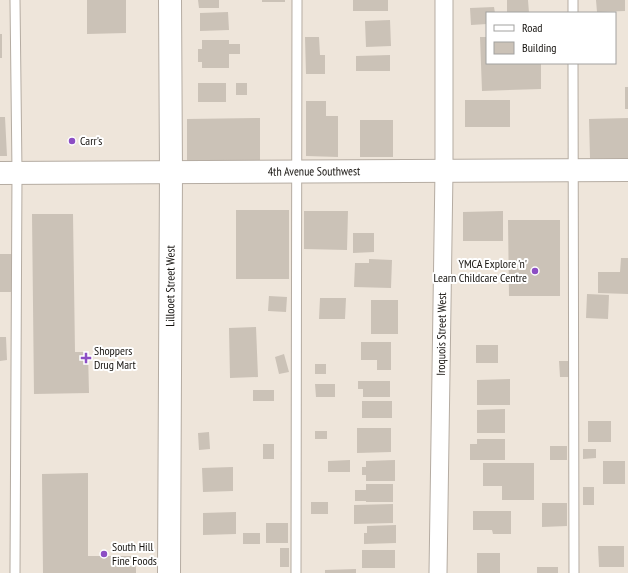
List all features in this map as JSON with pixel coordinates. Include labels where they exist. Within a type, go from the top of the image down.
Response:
[{"type":"street","name":"Lillooet Street West","points":[[169,573],[171,172],[170,0]]},
{"type":"street","name":"Iroquois Street West","points":[[438,573],[444,171],[444,0]]},
{"type":"street","name":"4th Avenue Southwest","points":[[9,173],[296,170],[628,170]]},
{"type":"lane","points":[[15,0],[9,173],[15,573]]},
{"type":"lane","points":[[296,573],[297,0]]},
{"type":"lane","points":[[573,0],[573,12]]},
{"type":"lane","points":[[573,64],[574,573]]},
{"type":"building","points":[[87,0],[126,0],[126,33],[87,34]]},
{"type":"building","points":[[198,0],[219,0],[219,8],[199,8]]},
{"type":"building","points":[[262,0],[285,0],[285,2],[262,2]]},
{"type":"building","points":[[353,0],[388,0],[388,11],[353,11]]},
{"type":"building","points":[[507,0],[528,0],[529,12],[507,12]]},
{"type":"building","points":[[596,0],[625,0],[625,11],[597,12]]},
{"type":"building","points":[[494,7],[495,12],[486,12],[486,24],[471,25],[470,8]]},
{"type":"building","points":[[228,12],[229,30],[200,31],[200,13]]},
{"type":"building","points":[[390,20],[391,46],[366,47],[365,21]]},
{"type":"building","points":[[0,34],[2,34],[2,58],[0,58]]},
{"type":"building","points":[[305,37],[319,37],[320,55],[325,55],[325,74],[306,74]]},
{"type":"building","points":[[480,37],[486,37],[486,64],[541,64],[541,89],[482,91]]},
{"type":"building","points":[[202,40],[229,40],[229,44],[240,44],[240,54],[229,54],[229,68],[202,68],[202,62],[198,62],[198,49],[202,49]]},
{"type":"building","points":[[390,55],[390,71],[356,71],[356,56]]},
{"type":"building","points":[[198,83],[226,83],[226,102],[198,102]]},
{"type":"building","points":[[236,83],[247,83],[247,95],[236,95]]},
{"type":"building","points":[[625,87],[628,87],[628,109],[625,109]]},
{"type":"building","points":[[465,100],[510,100],[510,127],[465,127]]},
{"type":"building","points":[[306,101],[326,101],[326,116],[338,116],[338,157],[306,156]]},
{"type":"building","points":[[0,117],[5,117],[7,156],[0,156]]},
{"type":"building","points":[[260,118],[260,161],[187,161],[187,119]]},
{"type":"building","points":[[628,118],[628,158],[590,158],[589,119]]},
{"type":"building","points":[[360,120],[393,120],[393,157],[360,157]]},
{"type":"building","points":[[236,210],[289,210],[289,279],[236,279]]},
{"type":"building","points":[[304,211],[348,211],[347,250],[304,249]]},
{"type":"building","points":[[503,211],[503,241],[463,241],[463,212]]},
{"type":"building","points":[[32,214],[73,214],[75,352],[88,352],[89,393],[34,394]]},
{"type":"building","name":"YMCA Explore 'n' Learn Childcare Centre","points":[[508,220],[560,220],[560,296],[509,296]]},
{"type":"building","points":[[353,233],[374,233],[374,252],[353,253]]},
{"type":"building","points":[[0,254],[12,254],[12,292],[0,292]]},
{"type":"building","points":[[621,258],[628,258],[628,294],[598,293],[598,272],[620,272]]},
{"type":"building","points":[[369,259],[392,260],[391,288],[354,287],[355,263],[369,263]]},
{"type":"building","points":[[587,294],[609,295],[608,319],[586,318]]},
{"type":"building","points":[[269,296],[287,297],[286,312],[268,311]]},
{"type":"building","points":[[320,298],[346,298],[345,319],[319,319]]},
{"type":"building","points":[[371,300],[398,300],[398,334],[371,334]]},
{"type":"building","points":[[256,327],[258,377],[230,378],[229,328]]},
{"type":"building","points":[[0,337],[6,337],[7,360],[0,361]]},
{"type":"building","points":[[361,342],[391,342],[391,370],[377,370],[377,360],[361,360]]},
{"type":"building","points":[[476,345],[498,345],[498,363],[476,363]]},
{"type":"building","points":[[284,354],[289,372],[279,374],[275,357]]},
{"type":"building","points":[[559,361],[571,361],[571,377],[560,377]]},
{"type":"building","points":[[315,364],[326,364],[326,374],[315,374]]},
{"type":"building","points":[[510,379],[510,405],[477,405],[477,380]]},
{"type":"building","points":[[358,381],[390,381],[390,397],[363,397],[363,389],[358,389]]},
{"type":"building","points":[[315,384],[335,384],[335,397],[316,397]]},
{"type":"building","points":[[253,390],[274,390],[274,401],[253,401]]},
{"type":"building","points":[[362,401],[392,401],[392,418],[362,418]]},
{"type":"building","points":[[505,409],[505,433],[477,433],[477,410]]},
{"type":"building","points":[[588,421],[611,421],[611,442],[588,442]]},
{"type":"building","points":[[357,428],[391,428],[391,452],[357,453]]},
{"type":"building","points":[[315,431],[327,431],[327,439],[315,439]]},
{"type":"building","points":[[209,432],[210,449],[199,450],[198,433]]},
{"type":"building","points":[[477,439],[505,439],[505,460],[470,460],[470,444],[477,444]]},
{"type":"building","points":[[263,444],[274,444],[274,459],[263,459]]},
{"type":"building","points":[[550,446],[567,446],[567,460],[550,460]]},
{"type":"building","points":[[583,449],[596,449],[596,458],[583,459]]},
{"type":"building","points":[[350,460],[350,472],[328,472],[328,461]]},
{"type":"building","points":[[395,460],[395,481],[366,481],[366,475],[362,475],[362,467],[366,467],[366,461]]},
{"type":"building","points":[[603,461],[625,461],[625,484],[603,484]]},
{"type":"building","points":[[483,463],[534,463],[534,500],[502,500],[502,486],[483,486]]},
{"type":"building","points":[[233,467],[233,491],[203,492],[202,468]]},
{"type":"building","points":[[88,473],[88,556],[136,556],[136,573],[43,573],[42,474]]},
{"type":"building","points":[[366,484],[393,484],[393,502],[355,501],[355,490],[366,490]]},
{"type":"building","points":[[583,487],[594,487],[594,505],[583,505]]},
{"type":"building","points":[[311,502],[328,502],[328,514],[311,514]]},
{"type":"building","points":[[542,503],[567,503],[567,526],[542,527]]},
{"type":"building","points":[[393,504],[393,523],[354,524],[354,505]]},
{"type":"building","points":[[473,511],[511,511],[511,534],[493,534],[492,530],[473,530]]},
{"type":"building","points":[[236,512],[236,534],[203,535],[203,513]]},
{"type":"building","points":[[266,523],[288,523],[288,543],[266,543]]},
{"type":"building","points":[[396,525],[396,543],[364,544],[364,533],[367,533],[367,526]]},
{"type":"building","points":[[243,533],[260,533],[260,544],[243,544]]},
{"type":"building","points":[[598,546],[624,546],[624,567],[599,567]]},
{"type":"building","points":[[280,548],[289,548],[289,567],[280,567]]},
{"type":"building","points":[[362,550],[395,550],[395,568],[362,568]]},
{"type":"building","points":[[477,553],[500,553],[500,573],[477,573]]},
{"type":"building","points":[[537,567],[558,567],[558,573],[537,573]]},
{"type":"building","points":[[356,569],[356,573],[325,573],[325,570]]},
{"type":"place","name":"Carr's","points":[[72,141]]},
{"type":"place","name":"YMCA Explore 'n' Learn Childcare Centre","points":[[535,271]]},
{"type":"place","name":"Shoppers Drug Mart","points":[[86,358]]},
{"type":"place","name":"South Hill Fine Foods","points":[[104,554]]}]
